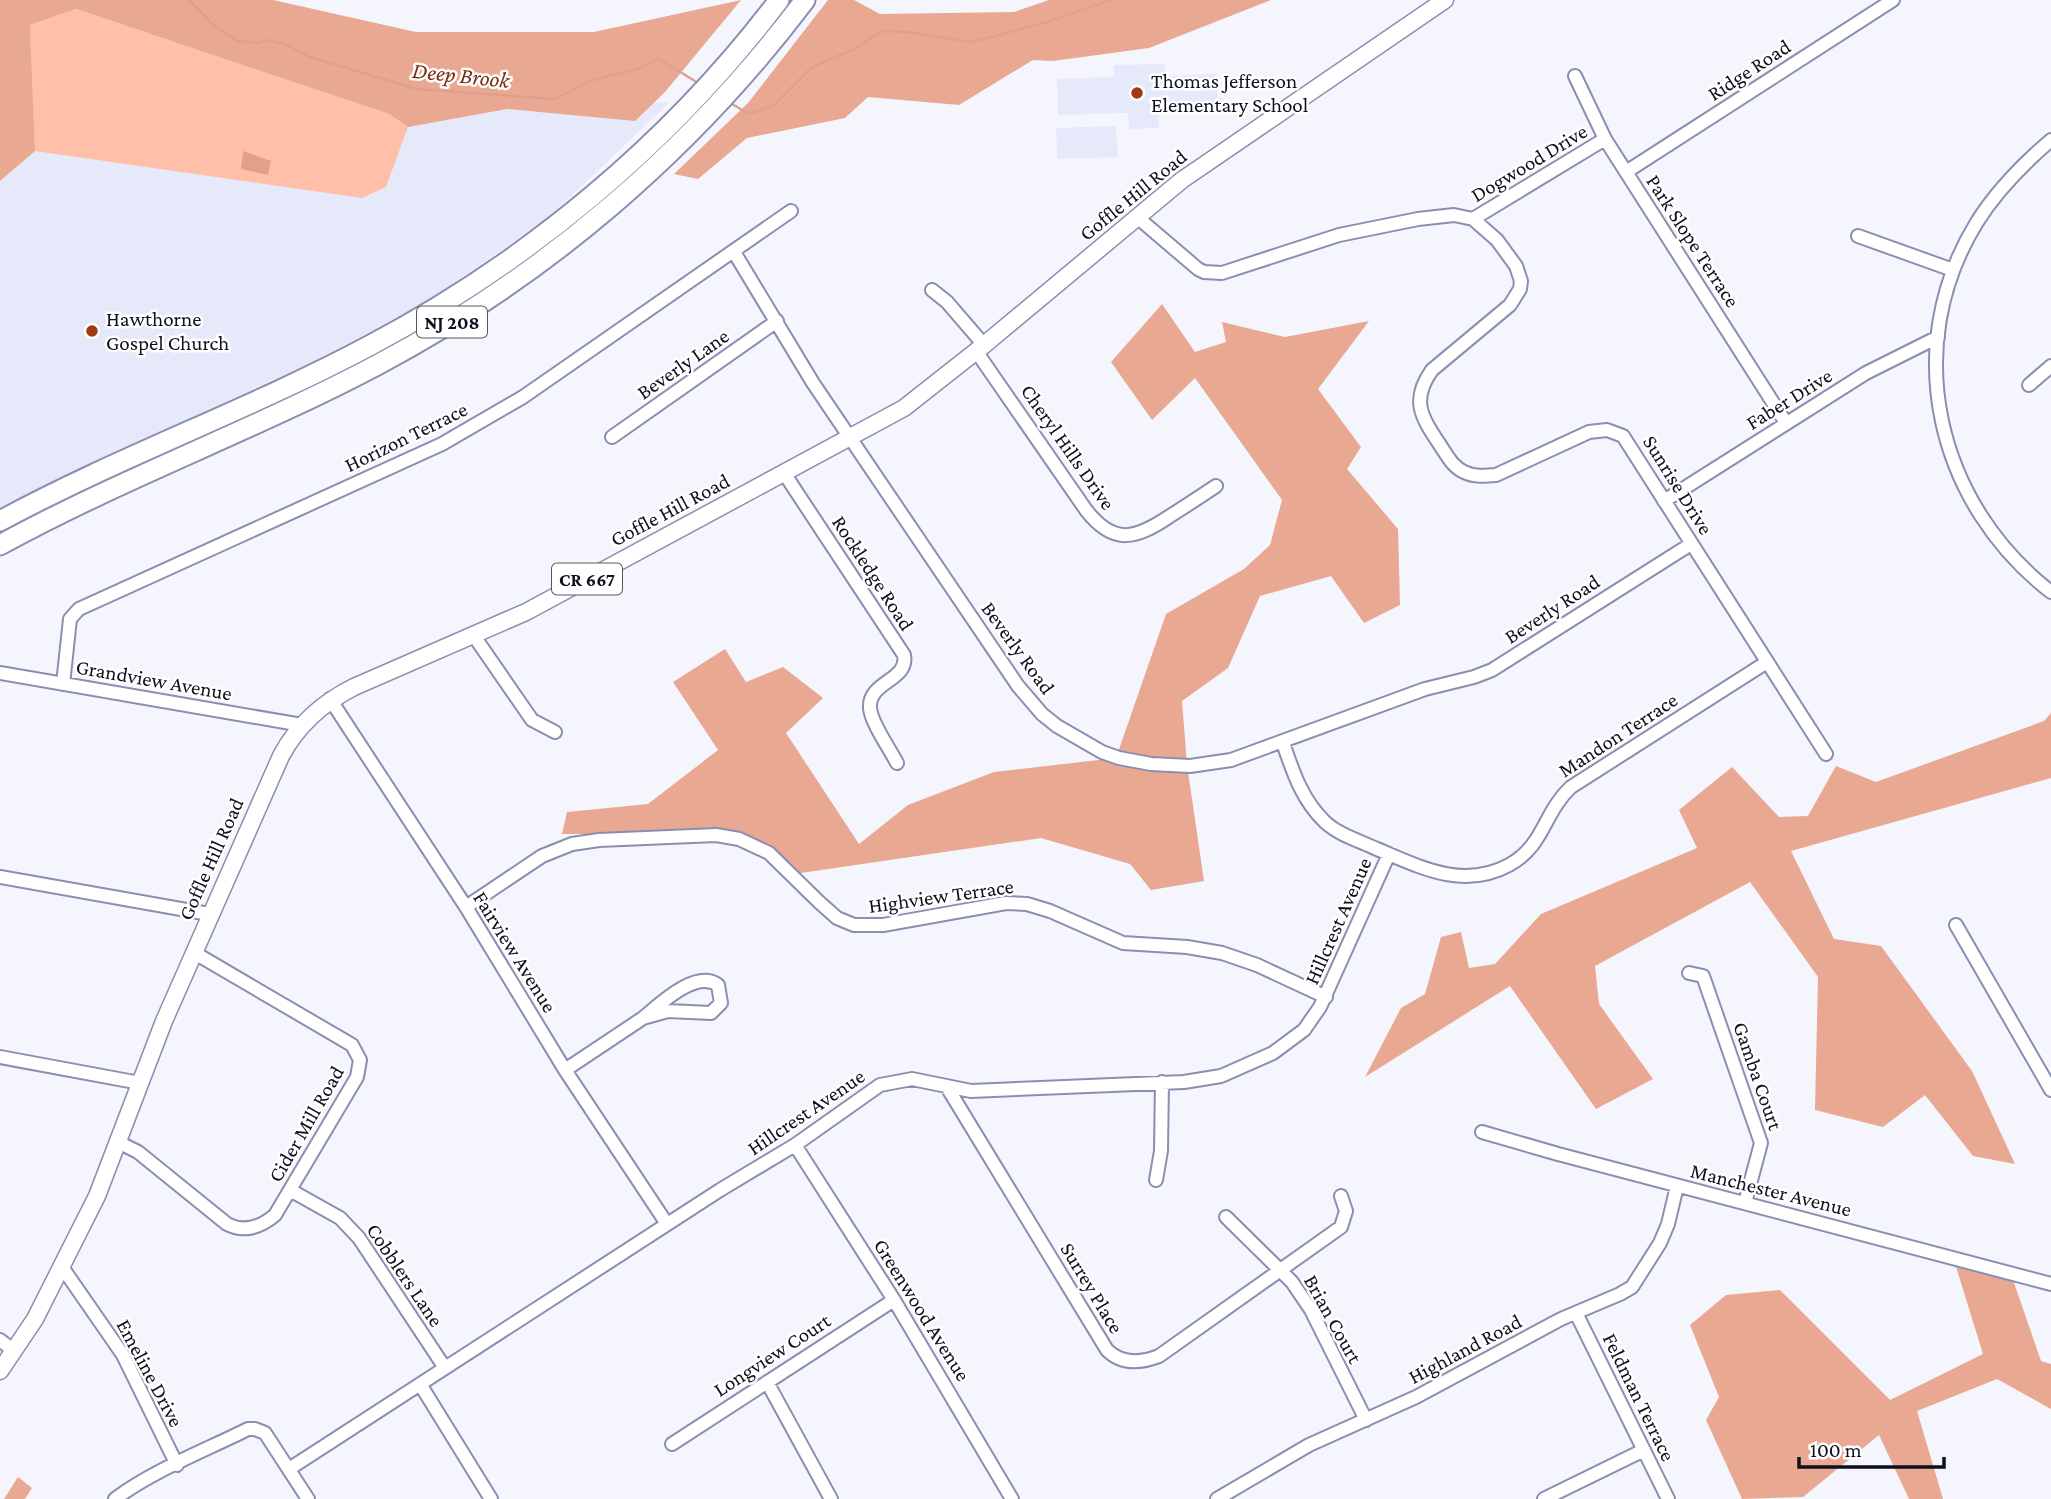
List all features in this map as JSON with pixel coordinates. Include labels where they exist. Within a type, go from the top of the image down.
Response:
[{"type":"highway","name":"NJ 208","points":[[0,521],[367,347],[489,274],[574,210],[654,140],[729,61],[779,0]]},
{"type":"highway","name":"NJ 208","points":[[0,545],[94,497],[376,365],[439,330],[500,291],[588,226],[669,154],[720,102],[805,0]]},
{"type":"main road","name":"Goffle Hill Road","points":[[0,1371],[35,1319],[97,1196],[209,914],[281,756],[302,725],[330,699],[526,612],[904,408],[1182,180],[1445,0]]},
{"type":"street","name":"Ridge Road","points":[[1626,172],[1893,0]]},
{"type":"street","name":"Park Slope Terrace","points":[[1575,76],[1605,139],[1786,423]]},
{"type":"street","name":"Dogwood Drive","points":[[1474,219],[1605,139]]},
{"type":"street","points":[[2051,140],[2029,159],[1976,223],[1953,271],[1943,307],[1936,361],[1938,400],[1945,440],[1963,485],[1976,511],[1994,537],[2051,593]]},
{"type":"street","name":"Horizon Terrace","points":[[63,684],[69,619],[79,609],[429,450],[478,425],[523,397],[791,211]]},
{"type":"street","points":[[1137,217],[1198,269],[1213,274],[1352,233],[1454,215],[1474,219]]},
{"type":"street","name":"Sunrise Drive","points":[[1474,219],[1497,240],[1512,259],[1519,273],[1520,289],[1510,305],[1432,370],[1426,379],[1419,398],[1423,420],[1428,429],[1455,467],[1473,475],[1484,476],[1496,475],[1589,432],[1616,432],[1628,442],[1826,754]]},
{"type":"street","points":[[1858,236],[1953,271]]},
{"type":"street","name":"Beverly Road","points":[[734,251],[803,367],[1018,686],[1042,714],[1057,726],[1102,752],[1132,762],[1210,764],[1251,755],[1425,689],[1492,670],[1691,544]]},
{"type":"street","points":[[932,290],[947,302],[980,348]]},
{"type":"street","name":"Beverly Lane","points":[[612,437],[776,321]]},
{"type":"street","name":"Faber Drive","points":[[1664,501],[1866,373],[1938,337]]},
{"type":"street","name":"Cheryl Hills Drive","points":[[980,348],[1086,510],[1106,530],[1129,536],[1145,532],[1216,486]]},
{"type":"street","points":[[2029,385],[2051,366]]},
{"type":"street","name":"Rockledge Road","points":[[784,473],[904,655],[901,671],[878,688],[870,703],[872,718],[897,763]]},
{"type":"street","points":[[474,636],[532,720],[555,732]]},
{"type":"street","name":"Mandon Terrace","points":[[1283,743],[1300,790],[1324,821],[1345,835],[1433,873],[1457,877],[1478,876],[1511,864],[1535,844],[1551,810],[1571,787],[1767,662]]},
{"type":"street","name":"Grandview Avenue","points":[[0,673],[302,725]]},
{"type":"street","name":"Fairview Avenue","points":[[330,699],[466,906],[565,1070],[667,1224]]},
{"type":"street","name":"Highview Terrace","points":[[466,906],[542,856],[572,844],[598,840],[716,835],[739,839],[769,853],[837,918],[854,925],[883,925],[1006,903],[1027,904],[1050,911],[1123,943],[1187,947],[1222,953],[1257,965],[1326,997]]},
{"type":"street","name":"Hillcrest Avenue","points":[[289,1469],[794,1145],[880,1085],[912,1079],[971,1091],[1209,1080],[1236,1071],[1273,1053],[1304,1030],[1326,997],[1389,854]]},
{"type":"street","points":[[0,877],[209,914]]},
{"type":"street","points":[[1956,925],[2051,1090]]},
{"type":"street","name":"Cider Mill Road","points":[[118,1142],[138,1152],[232,1227],[250,1228],[275,1215],[357,1077],[360,1068],[358,1052],[348,1042],[193,952]]},
{"type":"street","name":"Gamba Court","points":[[1689,972],[1703,976],[1760,1143],[1745,1203]]},
{"type":"street","points":[[565,1070],[689,985],[703,980],[718,985],[721,1003],[711,1013],[668,1011],[643,1018]]},
{"type":"street","points":[[0,1058],[140,1083]]},
{"type":"street","points":[[1156,1180],[1162,1144],[1162,1082]]},
{"type":"street","name":"Surrey Place","points":[[947,1087],[1107,1350],[1119,1359],[1138,1362],[1159,1356],[1341,1227],[1346,1211],[1341,1196]]},
{"type":"street","name":"Manchester Avenue","points":[[1482,1132],[2051,1284]]},
{"type":"street","name":"Greenwood Avenue","points":[[794,1145],[894,1300],[1012,1499]]},
{"type":"street","name":"Highland Road","points":[[1217,1499],[1309,1445],[1416,1397],[1576,1313],[1620,1294],[1638,1280],[1660,1243],[1668,1224],[1677,1186]]},
{"type":"street","name":"Cobblers Lane","points":[[290,1190],[340,1218],[359,1238],[445,1368]]},
{"type":"street","name":"Brian Court","points":[[1226,1217],[1292,1282],[1311,1310],[1366,1420]]},
{"type":"street","name":"Emeline Drive","points":[[62,1267],[122,1355],[177,1465]]},
{"type":"street","name":"Longview Court","points":[[673,1444],[894,1300]]},
{"type":"street","name":"Feldman Terrace","points":[[1576,1313],[1668,1499]]},
{"type":"street","points":[[0,1340],[14,1350]]},
{"type":"street","points":[[767,1382],[831,1499]]},
{"type":"street","points":[[420,1384],[491,1499]]},
{"type":"street","points":[[115,1499],[129,1489],[248,1429],[265,1433],[308,1499]]},
{"type":"street","points":[[1544,1499],[1643,1450]]},
{"type":"shaded area","points":[[0,0],[273,0],[416,32],[594,32],[741,0],[665,92],[635,121],[507,109],[408,127],[389,114],[76,9],[30,25],[35,151],[0,181]]},
{"type":"shaded area","points":[[828,0],[854,0],[880,14],[1014,12],[1049,0],[1271,0],[1149,48],[1053,61],[1033,60],[959,105],[868,97],[845,118],[747,138],[698,179],[674,174],[748,103]]},
{"type":"shaded area","points":[[76,9],[389,114],[408,127],[386,187],[362,198],[35,151],[30,25]]},
{"type":"shaded area","points":[[0,55],[427,82],[669,103],[548,218],[423,304],[313,361],[40,488],[0,510]]},
{"type":"shaded area","name":"Thomas Jefferson Elementary School","points":[[1165,64],[1166,76],[1217,74],[1218,107],[1158,109],[1159,128],[1129,129],[1128,113],[1058,115],[1057,79],[1114,77],[1114,65]]},
{"type":"shaded area","points":[[1116,126],[1118,157],[1057,159],[1056,128]]},
{"type":"shaded area","points":[[243,151],[271,161],[268,175],[241,169]]},
{"type":"shaded area","points":[[1162,304],[1195,352],[1226,342],[1222,322],[1285,337],[1369,321],[1318,389],[1361,447],[1347,469],[1398,529],[1400,605],[1364,623],[1331,576],[1260,596],[1228,668],[1182,701],[1187,765],[1204,881],[1151,890],[1130,864],[1041,838],[794,874],[716,834],[562,834],[567,812],[648,804],[718,750],[673,682],[725,649],[746,682],[783,667],[823,698],[786,733],[859,844],[908,805],[994,772],[1116,758],[1166,614],[1244,569],[1270,545],[1282,500],[1195,378],[1152,420],[1111,362]]},
{"type":"shaded area","points":[[2051,713],[2051,778],[1791,851],[1834,939],[1881,946],[1972,1071],[2015,1164],[1973,1156],[1925,1095],[1883,1127],[1815,1110],[1818,977],[1750,882],[1595,966],[1599,1004],[1653,1079],[1596,1109],[1510,986],[1365,1077],[1401,1008],[1425,994],[1441,937],[1461,932],[1469,968],[1495,964],[1541,914],[1697,848],[1679,810],[1732,767],[1779,817],[1808,816],[1836,766],[1876,782],[2044,721]]},
{"type":"shaded area","points":[[1953,1257],[2010,1271],[2041,1361],[2051,1364],[2051,1409],[1997,1379],[1917,1411],[1943,1499],[1909,1499],[1879,1435],[1803,1497],[1742,1499],[1706,1420],[1719,1397],[1690,1325],[1726,1295],[1780,1290],[1890,1400],[1983,1354]]},
{"type":"shaded area","points":[[18,1477],[32,1488],[25,1499],[4,1499]]},
{"type":"waterway","name":"Deep Brook","points":[[189,0],[213,25],[237,41],[258,43],[265,40],[285,44],[310,57],[417,89],[556,99],[589,81],[638,69],[659,59],[695,81]]},
{"type":"waterway","name":"Deep Brook","points":[[732,104],[749,114],[774,105],[812,67],[855,49],[882,31],[972,42],[1047,22],[1111,0]]},
{"type":"place","name":"Thomas Jefferson Elementary School","points":[[1137,93]]},
{"type":"place","name":"Hawthorne Gospel Church","points":[[92,331]]}]
